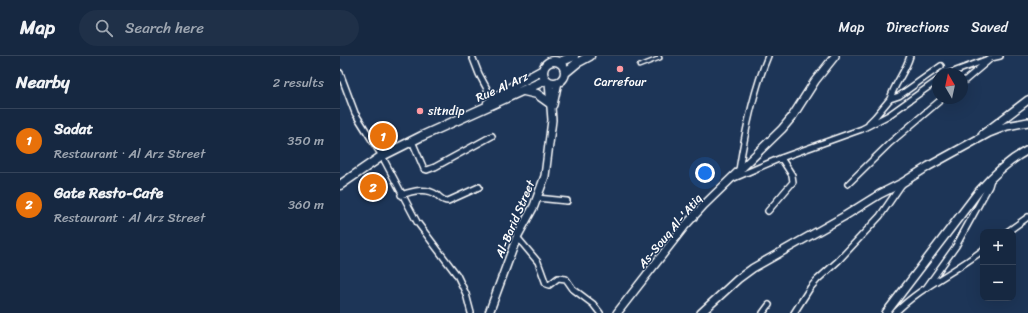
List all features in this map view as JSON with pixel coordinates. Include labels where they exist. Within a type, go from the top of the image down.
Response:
[{"type":"main road","points":[[574,56],[545,63],[543,75],[548,81],[553,83],[558,82],[562,80],[565,73],[577,63],[590,56]]},
{"type":"main road","name":"As-Souq Al-'Atiq","points":[[617,313],[684,227],[704,205],[782,129],[792,117],[815,81],[835,56]]},
{"type":"main road","points":[[558,60],[564,68],[565,73]]},
{"type":"main road","name":"Rue Al Arz","points":[[475,112],[545,63]]},
{"type":"main road","name":"Rue Al Arz","points":[[475,112],[548,81]]},
{"type":"main road","name":"Al-Barid Street","points":[[489,313],[518,237],[537,198],[545,176],[552,133],[552,105],[548,81]]},
{"type":"main road","name":"Al-Barid Street","points":[[552,105],[558,82]]},
{"type":"main road","points":[[524,91],[534,92],[545,98],[552,105]]},
{"type":"main road","points":[[971,144],[989,128],[1028,100]]},
{"type":"main road","points":[[340,185],[382,156],[475,112]]},
{"type":"main road","points":[[701,313],[721,293],[753,268],[929,166],[999,129],[1028,122]]},
{"type":"main road","points":[[886,313],[992,176],[1019,155],[1028,150]]},
{"type":"street","points":[[472,56],[479,74],[493,100]]},
{"type":"street","points":[[739,172],[748,120],[763,67],[768,56]]},
{"type":"street","points":[[862,129],[875,117],[890,99],[903,74],[910,56]]},
{"type":"street","points":[[964,68],[1000,56]]},
{"type":"street","points":[[968,78],[991,58]]},
{"type":"street","points":[[890,99],[899,96],[941,66]]},
{"type":"street","points":[[340,73],[355,113],[382,156],[401,195],[417,222],[457,275],[466,294],[471,313]]},
{"type":"street","points":[[731,179],[781,158],[862,129],[889,114],[932,84]]},
{"type":"street","points":[[848,184],[890,143],[936,104]]},
{"type":"street","points":[[412,141],[424,169],[427,170],[492,136]]},
{"type":"street","points":[[768,211],[792,182],[792,175],[781,158]]},
{"type":"street","points":[[926,288],[956,246],[989,186],[992,176]]},
{"type":"street","points":[[794,313],[817,280],[838,261],[880,216],[902,183]]},
{"type":"street","points":[[401,195],[425,190],[431,191],[442,200],[448,201],[479,187]]},
{"type":"street","points":[[537,198],[567,201]]},
{"type":"street","points":[[1011,229],[1028,217]]},
{"type":"street","points":[[518,237],[538,262],[546,284],[549,284],[558,278],[566,279],[573,289],[594,304],[600,313]]},
{"type":"street","points":[[895,313],[906,302],[963,266],[980,252]]},
{"type":"street","points":[[763,313],[769,305]]},
{"type":"lane","points":[[639,66],[656,61],[660,58],[660,56]]},
{"type":"place","name":"Carrefour","points":[[620,69]]},
{"type":"place","name":"sitndip","points":[[420,111]]},
{"type":"place","name":"Sadat","points":[[383,136]]},
{"type":"place","name":"Gate Resto-Cafe","points":[[373,187]]}]
